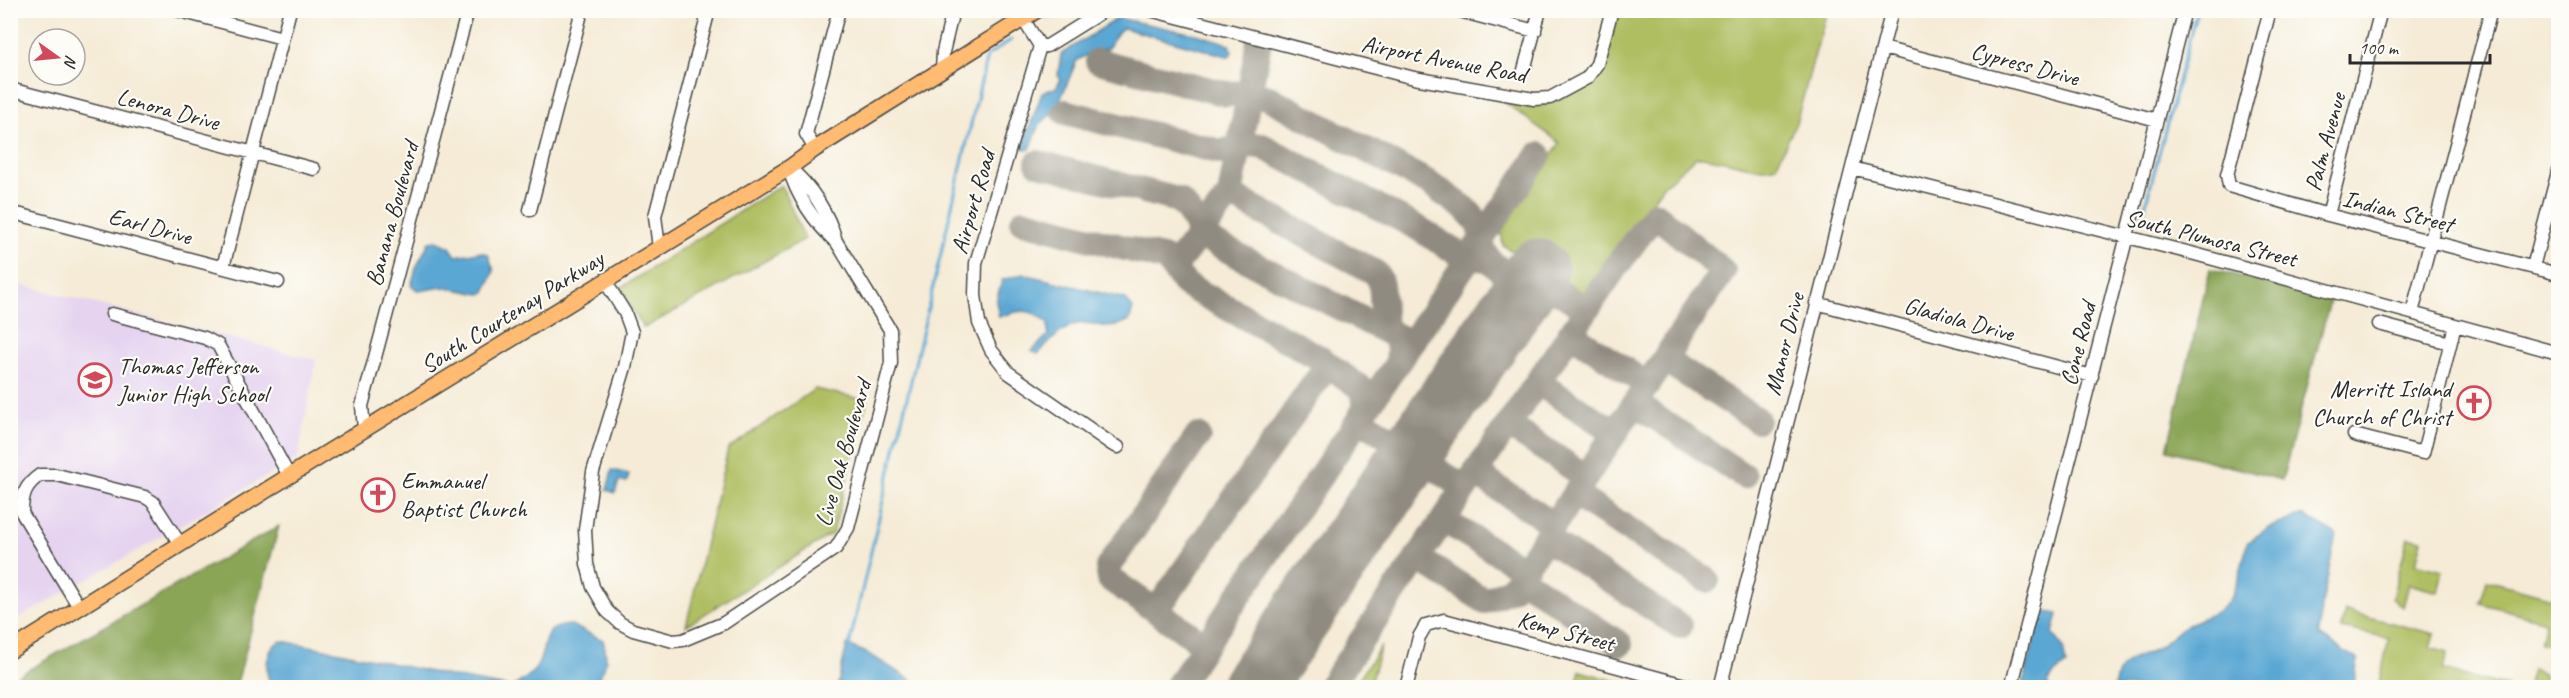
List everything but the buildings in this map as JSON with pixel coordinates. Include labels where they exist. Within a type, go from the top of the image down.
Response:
[{"type":"main road","name":"South Courtenay Parkway","points":[[10,651],[364,429],[789,168],[815,149],[1036,10]]},
{"type":"street","points":[[177,10],[282,38]]},
{"type":"street","points":[[223,267],[290,10]]},
{"type":"street","name":"Banana Boulevard","points":[[364,429],[362,406],[468,10]]},
{"type":"street","points":[[530,210],[582,10]]},
{"type":"street","points":[[659,248],[655,216],[709,10]]},
{"type":"street","points":[[815,149],[807,134],[839,10]]},
{"type":"street","points":[[942,70],[943,52],[953,10]]},
{"type":"street","points":[[1023,19],[1041,46],[1047,45],[1106,10]]},
{"type":"street","name":"Airport Avenue Road","points":[[1150,10],[1414,78],[1534,99],[1550,98],[1587,78],[1597,64],[1612,10]]},
{"type":"street","points":[[1456,10],[1535,31]]},
{"type":"street","points":[[1524,70],[1540,10]]},
{"type":"street","name":"Manor Drive","points":[[1720,687],[1892,10]]},
{"type":"street","name":"Cone Road","points":[[2011,687],[2185,10]]},
{"type":"street","name":"Indian Street","points":[[2270,10],[2227,175],[2229,186],[2559,274]]},
{"type":"street","name":"Palm Avenue","points":[[2328,214],[2381,10]]},
{"type":"street","points":[[2412,313],[2491,10]]},
{"type":"street","name":"Airport Road","points":[[1041,46],[976,263],[975,295],[979,323],[991,350],[1009,373],[1118,447]]},
{"type":"street","name":"Cypress Drive","points":[[1883,48],[2157,120]]},
{"type":"street","name":"Lenora Drive","points":[[10,89],[314,168]]},
{"type":"street","name":"Live Oak Boulevard","points":[[605,281],[625,313],[632,332],[625,367],[593,472],[585,530],[587,564],[599,599],[607,611],[620,623],[633,630],[656,637],[673,641],[683,640],[724,623],[836,548],[848,528],[891,363],[890,330],[836,242],[824,231],[793,185],[789,168]]},
{"type":"street","name":"South Plumosa Street","points":[[1852,168],[2202,256],[2559,353]]},
{"type":"street","points":[[2533,267],[2559,172]]},
{"type":"street","name":"Earl Drive","points":[[10,212],[278,282]]},
{"type":"street","name":"Gladiola Drive","points":[[1816,303],[2092,376]]},
{"type":"street","points":[[112,314],[205,338],[218,345],[289,476]]},
{"type":"street","points":[[2379,324],[2450,344]]},
{"type":"street","points":[[2354,435],[2423,453],[2455,325]]},
{"type":"street","points":[[79,608],[22,513],[22,499],[26,487],[40,475],[57,475],[145,497],[153,502],[180,544]]},
{"type":"street","name":"Kemp Street","points":[[1406,687],[1419,637],[1426,625],[1444,620],[1696,687]]},
{"type":"shaded area","points":[[10,282],[316,360],[298,458],[11,623]]},
{"type":"green space","points":[[1617,11],[1827,11],[1796,123],[1776,166],[1758,168],[1696,157],[1663,186],[1588,291],[1574,292],[1503,245],[1500,226],[1560,143],[1500,99],[1543,105],[1594,83]]},
{"type":"green space","points":[[781,185],[805,239],[644,328],[619,289]]},
{"type":"green space","points":[[2210,269],[2331,298],[2282,480],[2167,450]]},
{"type":"green space","points":[[815,389],[867,400],[833,533],[686,626],[728,449]]},
{"type":"green space","points":[[279,526],[236,687],[11,687],[11,680]]},
{"type":"green space","points":[[2408,537],[2422,540],[2416,563],[2443,570],[2438,592],[2409,584],[2403,607],[2392,598]]},
{"type":"green space","points":[[2557,578],[2558,621],[2552,643],[2540,643],[2545,621],[2480,603],[2487,580],[2552,598]]},
{"type":"green space","points":[[2345,611],[2435,634],[2431,647],[2448,652],[2443,670],[2509,687],[2378,687],[2389,638],[2341,628]]},
{"type":"green space","points":[[1381,646],[1369,687],[1353,687]]},
{"type":"green space","points":[[2532,669],[2544,674],[2545,687],[2527,687]]},
{"type":"green space","points":[[1580,671],[1637,687],[1575,687]]},
{"type":"water","points":[[1118,18],[1200,35],[1229,44],[1232,52],[1230,56],[1227,56],[1123,28],[1107,49],[1098,49],[1077,60],[1056,110],[1040,124],[1030,149],[1026,150],[1023,147],[1024,142],[1042,93],[1057,87],[1060,79],[1058,75],[1061,54]]},
{"type":"water","points":[[437,241],[450,247],[456,256],[479,252],[488,254],[494,271],[485,292],[480,294],[443,287],[419,291],[411,286],[416,268],[429,242]]},
{"type":"water","points":[[1023,274],[1125,299],[1133,308],[1130,320],[1111,327],[1085,323],[1072,326],[1065,329],[1038,354],[1032,351],[1048,335],[1048,323],[1036,314],[1025,311],[999,317],[996,302],[1002,280]]},
{"type":"water","points":[[612,470],[629,474],[627,482],[619,481],[615,493],[607,490]]},
{"type":"water","points":[[2303,515],[2336,534],[2320,615],[2319,635],[2358,660],[2353,687],[2115,687],[2116,677],[2124,664],[2159,647],[2182,629],[2218,611],[2227,603],[2239,578],[2247,543],[2268,528]]},
{"type":"water","points":[[2042,611],[2058,614],[2053,633],[2063,647],[2066,665],[2053,675],[2048,683],[2050,687],[2022,687]]},
{"type":"water","points":[[571,625],[603,640],[606,654],[605,666],[595,682],[589,687],[513,687],[536,669],[551,631]]},
{"type":"water","points":[[281,641],[508,687],[273,687],[268,675],[267,662],[272,649]]},
{"type":"water","points":[[847,645],[867,653],[923,687],[837,687]]},
{"type":"waterway","points":[[1048,17],[1058,10]]},
{"type":"waterway","points":[[2143,214],[2197,10]]},
{"type":"waterway","points":[[849,646],[987,56],[1011,40]]},
{"type":"taxiway","points":[[1174,267],[1230,195],[1259,42]]},
{"type":"taxiway","points":[[1098,61],[1226,94],[1250,93],[1269,98],[1429,183],[1466,209],[1480,225],[1483,250],[1490,261]]},
{"type":"taxiway","points":[[1065,112],[1221,152],[1249,145],[1262,146],[1418,228],[1456,252],[1483,259]]},
{"type":"taxiway","points":[[1176,688],[1539,155]]},
{"type":"taxiway","points":[[1038,163],[1178,200],[1187,209],[1206,239],[1393,335],[1400,348],[1398,360]]},
{"type":"taxiway","points":[[1230,195],[1376,273],[1382,290],[1386,326],[1391,333],[1399,337]]},
{"type":"taxiway","points":[[1329,688],[1615,268],[1655,214],[1723,271],[1511,589],[1485,601],[1417,558]]},
{"type":"taxiway","points":[[1023,221],[1166,259],[1186,285],[1318,357],[1359,387],[1364,393],[1365,405],[1360,419],[1465,488]]},
{"type":"taxiway","points":[[1476,252],[1508,278],[1512,285],[1514,302],[1528,289],[1543,287],[1559,292],[1586,310]]},
{"type":"taxiway","points":[[1570,333],[1648,385]]},
{"type":"taxiway","points":[[1665,360],[1757,420]]},
{"type":"taxiway","points":[[1156,611],[1328,364]]},
{"type":"taxiway","points":[[1537,382],[1616,433]]},
{"type":"taxiway","points":[[1636,404],[1744,476]]},
{"type":"taxiway","points":[[1508,425],[1586,477]]},
{"type":"taxiway","points":[[1198,436],[1108,567],[1110,579],[1205,645]]},
{"type":"taxiway","points":[[1475,473],[1554,525]]},
{"type":"taxiway","points":[[1575,495],[1707,580]]},
{"type":"taxiway","points":[[1443,520],[1524,569]]},
{"type":"taxiway","points":[[1545,538],[1680,626]]},
{"type":"taxiway","points":[[1519,577],[1620,644]]},
{"type":"runway","points":[[1252,688],[1537,270]]},
{"type":"place","name":"Thomas Jefferson Junior High School","points":[[95,380]]},
{"type":"place","name":"Merritt Island Church of Christ","points":[[2474,403]]},
{"type":"place","name":"Emmanuel Baptist Church","points":[[378,495]]}]
